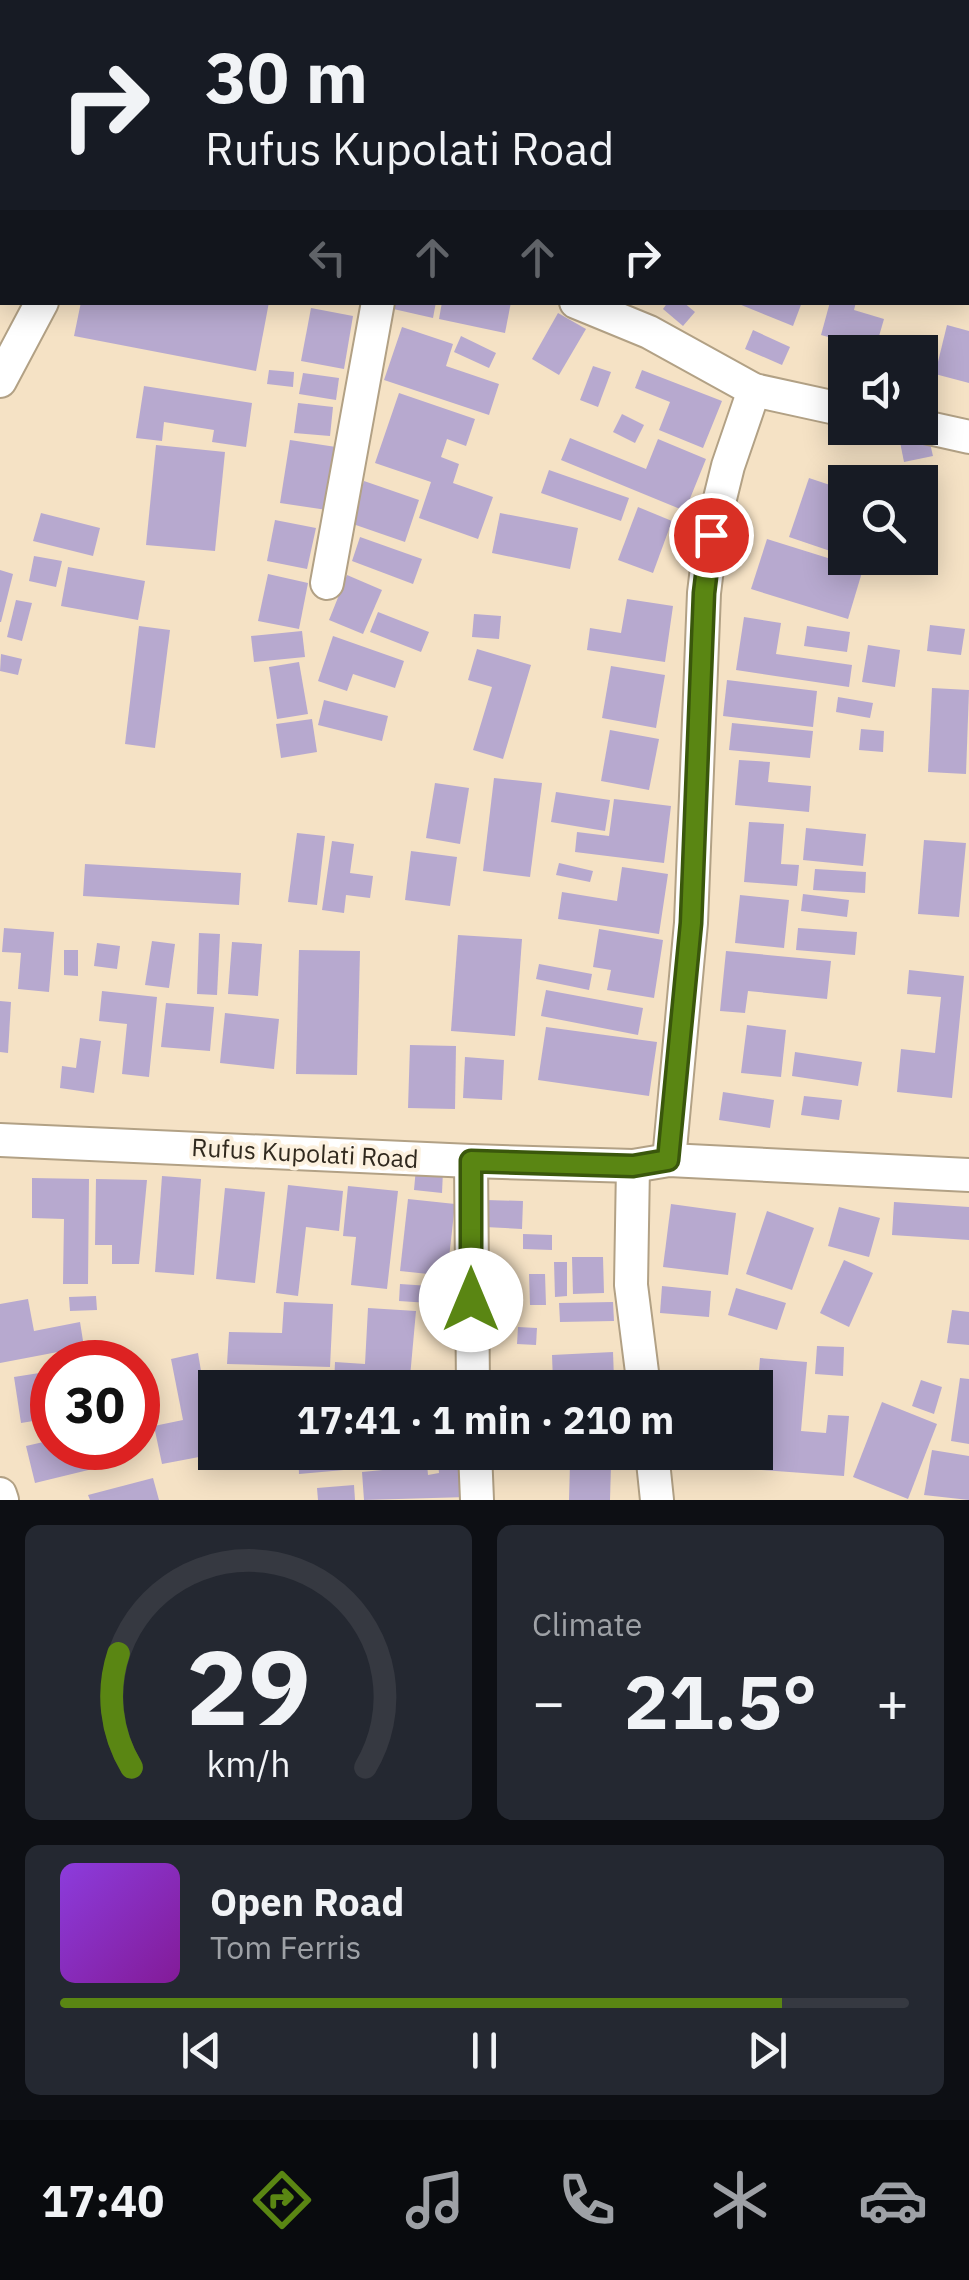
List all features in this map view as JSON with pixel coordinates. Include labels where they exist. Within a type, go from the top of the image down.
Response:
[{"type":"street","points":[[0,381],[40,305]]},
{"type":"street","points":[[327,583],[377,305]]},
{"type":"street","points":[[583,305],[648,332],[754,390],[828,406]]},
{"type":"street","points":[[668,1160],[691,923],[704,593],[711,535],[728,466],[754,390]]},
{"type":"street","points":[[938,430],[969,437]]},
{"type":"street","name":"Rufus Kupolati Road","points":[[0,1140],[633,1166],[668,1160],[969,1175]]},
{"type":"street","points":[[471,1161],[473,1370]]},
{"type":"street","points":[[633,1166],[631,1285],[642,1370]]},
{"type":"street","points":[[476,1470],[477,1500]]},
{"type":"street","points":[[654,1470],[658,1500]]},
{"type":"building","points":[[80,305],[268,305],[256,371],[74,336]]},
{"type":"building","points":[[390,305],[435,305],[433,318],[389,308]]},
{"type":"building","points":[[441,305],[510,305],[505,333],[439,319]]},
{"type":"building","points":[[666,305],[687,305],[695,312],[683,326],[663,309]]},
{"type":"building","points":[[741,305],[801,305],[793,326]]},
{"type":"building","points":[[829,305],[855,305],[854,310],[884,319],[879,335],[821,335]]},
{"type":"building","points":[[311,308],[353,316],[344,369],[301,361]]},
{"type":"building","points":[[558,313],[586,329],[559,375],[532,359]]},
{"type":"building","points":[[947,325],[969,331],[969,383],[938,375]]},
{"type":"building","points":[[402,327],[453,344],[446,366],[499,384],[489,415],[384,380]]},
{"type":"building","points":[[753,330],[790,347],[782,365],[745,349]]},
{"type":"building","points":[[461,336],[496,353],[489,368],[454,352]]},
{"type":"building","points":[[593,366],[611,372],[598,407],[580,400]]},
{"type":"building","points":[[269,370],[294,372],[293,387],[267,384]]},
{"type":"building","points":[[642,370],[722,401],[703,448],[659,430],[670,402],[635,388]]},
{"type":"building","points":[[303,373],[339,378],[336,400],[299,394]]},
{"type":"building","points":[[144,386],[252,403],[246,447],[212,442],[214,430],[164,422],[162,441],[136,438]]},
{"type":"building","points":[[399,393],[475,419],[466,446],[447,439],[441,457],[459,464],[453,483],[493,497],[478,539],[419,518],[431,482],[375,463]]},
{"type":"building","points":[[298,403],[333,407],[330,436],[294,433]]},
{"type":"building","points":[[622,414],[644,425],[635,443],[613,432]]},
{"type":"building","points":[[570,438],[646,469],[658,439],[706,459],[685,511],[561,460]]},
{"type":"building","points":[[290,440],[336,447],[327,510],[280,503]]},
{"type":"building","points":[[156,445],[225,452],[215,551],[146,545]]},
{"type":"building","points":[[901,445],[930,445],[933,456],[904,462]]},
{"type":"building","points":[[549,470],[629,498],[621,521],[541,493]]},
{"type":"building","points":[[809,478],[828,484],[828,550],[789,537]]},
{"type":"building","points":[[364,481],[419,500],[405,542],[350,523]]},
{"type":"building","points":[[638,507],[672,521],[653,573],[618,560]]},
{"type":"building","points":[[41,513],[100,528],[93,556],[33,541]]},
{"type":"building","points":[[500,513],[578,528],[570,569],[492,553]]},
{"type":"building","points":[[275,520],[316,528],[307,569],[267,561]]},
{"type":"building","points":[[360,537],[422,559],[413,584],[352,561]]},
{"type":"building","points":[[767,539],[828,558],[828,575],[861,575],[848,619],[751,589]]},
{"type":"building","points":[[34,556],[62,561],[56,587],[29,581]]},
{"type":"building","points":[[68,567],[145,581],[138,620],[61,606]]},
{"type":"building","points":[[0,570],[13,574],[1,622],[0,622]]},
{"type":"building","points":[[268,574],[308,583],[299,629],[258,621]]},
{"type":"building","points":[[347,575],[382,590],[363,634],[329,620]]},
{"type":"building","points":[[627,599],[673,606],[665,662],[587,650],[590,628],[621,633]]},
{"type":"building","points":[[16,600],[32,603],[22,641],[7,637]]},
{"type":"building","points":[[378,612],[429,632],[421,652],[370,632]]},
{"type":"building","points":[[474,614],[501,616],[499,639],[472,637]]},
{"type":"building","points":[[744,617],[781,623],[776,654],[852,665],[849,687],[736,670]]},
{"type":"building","points":[[930,625],[965,629],[961,655],[927,651]]},
{"type":"building","points":[[139,626],[170,630],[155,748],[125,744]]},
{"type":"building","points":[[807,626],[850,632],[847,652],[804,646]]},
{"type":"building","points":[[302,631],[305,657],[254,662],[251,636]]},
{"type":"building","points":[[333,636],[404,661],[395,688],[353,674],[347,691],[318,681]]},
{"type":"building","points":[[868,645],[900,650],[895,687],[862,682]]},
{"type":"building","points":[[477,649],[531,665],[503,759],[473,750],[492,687],[468,680]]},
{"type":"building","points":[[1,654],[22,659],[18,675],[0,671]]},
{"type":"building","points":[[299,662],[308,714],[277,719],[269,667]]},
{"type":"building","points":[[611,666],[665,675],[656,728],[602,718]]},
{"type":"building","points":[[727,680],[817,691],[813,727],[723,716]]},
{"type":"building","points":[[932,688],[969,690],[966,774],[928,772]]},
{"type":"building","points":[[838,697],[873,703],[870,718],[836,712]]},
{"type":"building","points":[[324,700],[388,716],[382,741],[318,725]]},
{"type":"building","points":[[312,719],[317,752],[281,758],[276,724]]},
{"type":"building","points":[[732,723],[813,731],[810,758],[729,750]]},
{"type":"building","points":[[861,729],[884,731],[883,752],[859,750]]},
{"type":"building","points":[[610,730],[659,739],[649,790],[601,781]]},
{"type":"building","points":[[739,760],[770,762],[768,782],[811,786],[809,812],[735,805]]},
{"type":"building","points":[[494,778],[542,783],[530,877],[483,871]]},
{"type":"building","points":[[435,783],[469,788],[460,844],[426,838]]},
{"type":"building","points":[[556,792],[610,800],[605,831],[551,822]]},
{"type":"building","points":[[614,799],[671,806],[664,863],[575,852],[577,832],[609,836]]},
{"type":"building","points":[[749,822],[784,824],[781,864],[799,865],[797,886],[744,882]]},
{"type":"building","points":[[806,828],[866,834],[863,866],[803,860]]},
{"type":"building","points":[[297,833],[325,836],[317,905],[288,902]]},
{"type":"building","points":[[924,840],[966,843],[959,917],[918,914]]},
{"type":"building","points":[[332,841],[354,844],[350,873],[373,876],[370,898],[346,895],[344,913],[322,910]]},
{"type":"building","points":[[411,851],[457,857],[450,906],[405,900]]},
{"type":"building","points":[[559,863],[593,871],[590,882],[556,875]]},
{"type":"building","points":[[85,864],[241,873],[239,905],[83,896]]},
{"type":"building","points":[[622,867],[668,874],[659,934],[558,919],[562,892],[617,901]]},
{"type":"building","points":[[815,869],[866,872],[865,893],[813,890]]},
{"type":"building","points":[[803,894],[849,900],[847,917],[801,911]]},
{"type":"building","points":[[740,895],[789,900],[784,948],[735,943]]},
{"type":"building","points":[[4,928],[54,932],[49,992],[18,989],[21,953],[2,952]]},
{"type":"building","points":[[798,928],[857,932],[855,955],[796,950]]},
{"type":"building","points":[[599,929],[663,940],[654,998],[607,990],[611,970],[593,967]]},
{"type":"building","points":[[199,933],[220,934],[217,995],[197,994]]},
{"type":"building","points":[[458,935],[522,939],[515,1036],[451,1031]]},
{"type":"building","points":[[152,941],[175,944],[169,988],[145,985]]},
{"type":"building","points":[[232,942],[262,944],[258,996],[228,994]]},
{"type":"building","points":[[97,943],[120,946],[117,969],[94,966]]},
{"type":"building","points":[[64,950],[78,950],[78,976],[64,975]]},
{"type":"building","points":[[299,950],[360,951],[357,1075],[296,1074]]},
{"type":"building","points":[[726,951],[831,961],[827,999],[748,991],[745,1013],[720,1011]]},
{"type":"building","points":[[539,964],[592,974],[589,990],[536,979]]},
{"type":"building","points":[[909,970],[964,976],[952,1098],[897,1092],[901,1049],[935,1053],[941,997],[907,994]]},
{"type":"building","points":[[546,990],[643,1008],[638,1035],[541,1016]]},
{"type":"building","points":[[102,991],[157,997],[149,1077],[122,1074],[127,1024],[99,1021]]},
{"type":"building","points":[[0,1001],[11,1002],[8,1053],[0,1052]]},
{"type":"building","points":[[166,1003],[214,1007],[210,1051],[161,1047]]},
{"type":"building","points":[[225,1013],[279,1019],[274,1069],[220,1063]]},
{"type":"building","points":[[747,1025],[786,1030],[781,1077],[741,1073]]},
{"type":"building","points":[[546,1027],[657,1042],[649,1096],[538,1080]]},
{"type":"building","points":[[80,1038],[101,1041],[94,1093],[60,1088],[62,1066],[76,1068]]},
{"type":"building","points":[[410,1045],[456,1046],[455,1109],[408,1108]]},
{"type":"building","points":[[795,1052],[862,1062],[858,1086],[792,1076]]},
{"type":"building","points":[[465,1057],[504,1060],[502,1100],[463,1098]]},
{"type":"building","points":[[723,1092],[774,1100],[770,1128],[719,1120]]},
{"type":"building","points":[[804,1096],[842,1100],[839,1120],[801,1115]]},
{"type":"building","points":[[416,1168],[443,1171],[442,1193],[414,1190]]},
{"type":"building","points":[[162,1176],[201,1179],[194,1275],[155,1272]]},
{"type":"building","points":[[32,1178],[89,1179],[88,1284],[63,1284],[64,1219],[32,1218]]},
{"type":"building","points":[[96,1179],[147,1180],[139,1264],[112,1264],[112,1245],[95,1245]]},
{"type":"building","points":[[288,1185],[343,1191],[339,1231],[306,1227],[298,1296],[276,1293]]},
{"type":"building","points":[[348,1186],[398,1191],[387,1289],[351,1285],[356,1237],[343,1236]]},
{"type":"building","points":[[225,1188],[265,1192],[255,1283],[216,1279]]},
{"type":"building","points":[[408,1199],[455,1204],[447,1276],[400,1271]]},
{"type":"building","points":[[486,1200],[523,1201],[522,1229],[485,1227]]},
{"type":"building","points":[[894,1202],[969,1207],[969,1240],[892,1235]]},
{"type":"building","points":[[671,1204],[736,1213],[728,1275],[663,1267]]},
{"type":"building","points":[[839,1207],[880,1218],[869,1257],[828,1246]]},
{"type":"building","points":[[767,1211],[814,1228],[792,1290],[746,1274]]},
{"type":"building","points":[[523,1234],[552,1235],[552,1250],[523,1249]]},
{"type":"building","points":[[572,1257],[603,1257],[604,1293],[573,1294]]},
{"type":"building","points":[[844,1260],[873,1273],[849,1327],[820,1313]]},
{"type":"building","points":[[554,1262],[567,1262],[567,1296],[555,1297]]},
{"type":"building","points":[[529,1274],[545,1274],[546,1305],[530,1305]]},
{"type":"building","points":[[400,1284],[430,1286],[429,1303],[399,1301]]},
{"type":"building","points":[[485,1286],[515,1288],[514,1304],[508,1303],[508,1314],[484,1312]]},
{"type":"building","points":[[662,1286],[711,1291],[709,1317],[660,1313]]},
{"type":"building","points":[[736,1288],[786,1303],[777,1330],[728,1315]]},
{"type":"building","points":[[96,1296],[97,1310],[70,1311],[69,1297]]},
{"type":"building","points":[[28,1299],[34,1331],[80,1322],[83,1340],[30,1340],[30,1357],[0,1363],[0,1304]]},
{"type":"building","points":[[284,1302],[333,1304],[330,1367],[227,1364],[229,1332],[282,1333]]},
{"type":"building","points":[[613,1302],[614,1321],[560,1322],[559,1303]]},
{"type":"building","points":[[368,1308],[416,1311],[411,1370],[335,1370],[335,1362],[365,1364]]},
{"type":"building","points":[[952,1310],[969,1312],[969,1345],[947,1343]]},
{"type":"building","points":[[518,1327],[537,1328],[536,1345],[517,1344]]},
{"type":"building","points":[[817,1346],[844,1347],[843,1376],[815,1374]]},
{"type":"building","points":[[613,1352],[614,1370],[553,1370],[552,1355]]},
{"type":"building","points":[[198,1353],[198,1457],[162,1464],[160,1425],[183,1420],[171,1359]]},
{"type":"building","points":[[760,1358],[807,1362],[801,1431],[826,1433],[828,1415],[849,1416],[844,1476],[762,1470],[773,1470],[773,1370],[759,1370]]},
{"type":"building","points":[[30,1374],[30,1422],[21,1423],[14,1377]]},
{"type":"building","points":[[960,1378],[969,1379],[969,1444],[951,1441]]},
{"type":"building","points":[[921,1380],[942,1387],[934,1414],[912,1406]]},
{"type":"building","points":[[882,1402],[937,1424],[908,1499],[853,1477]]},
{"type":"building","points":[[932,1450],[969,1456],[969,1500],[924,1495]]},
{"type":"building","points":[[32,1470],[88,1470],[35,1483]]},
{"type":"building","points":[[299,1470],[344,1470],[299,1474]]},
{"type":"building","points":[[428,1470],[428,1475],[439,1470],[465,1470],[467,1497],[364,1500],[362,1472]]},
{"type":"building","points":[[570,1470],[611,1470],[610,1500],[569,1500]]},
{"type":"building","points":[[153,1478],[159,1500],[90,1500],[88,1495]]},
{"type":"building","points":[[354,1485],[355,1500],[318,1500],[317,1488]]},
{"type":"route","points":[[471,1300],[471,1161],[633,1166],[668,1160],[691,923],[704,593],[711,535]]}]
